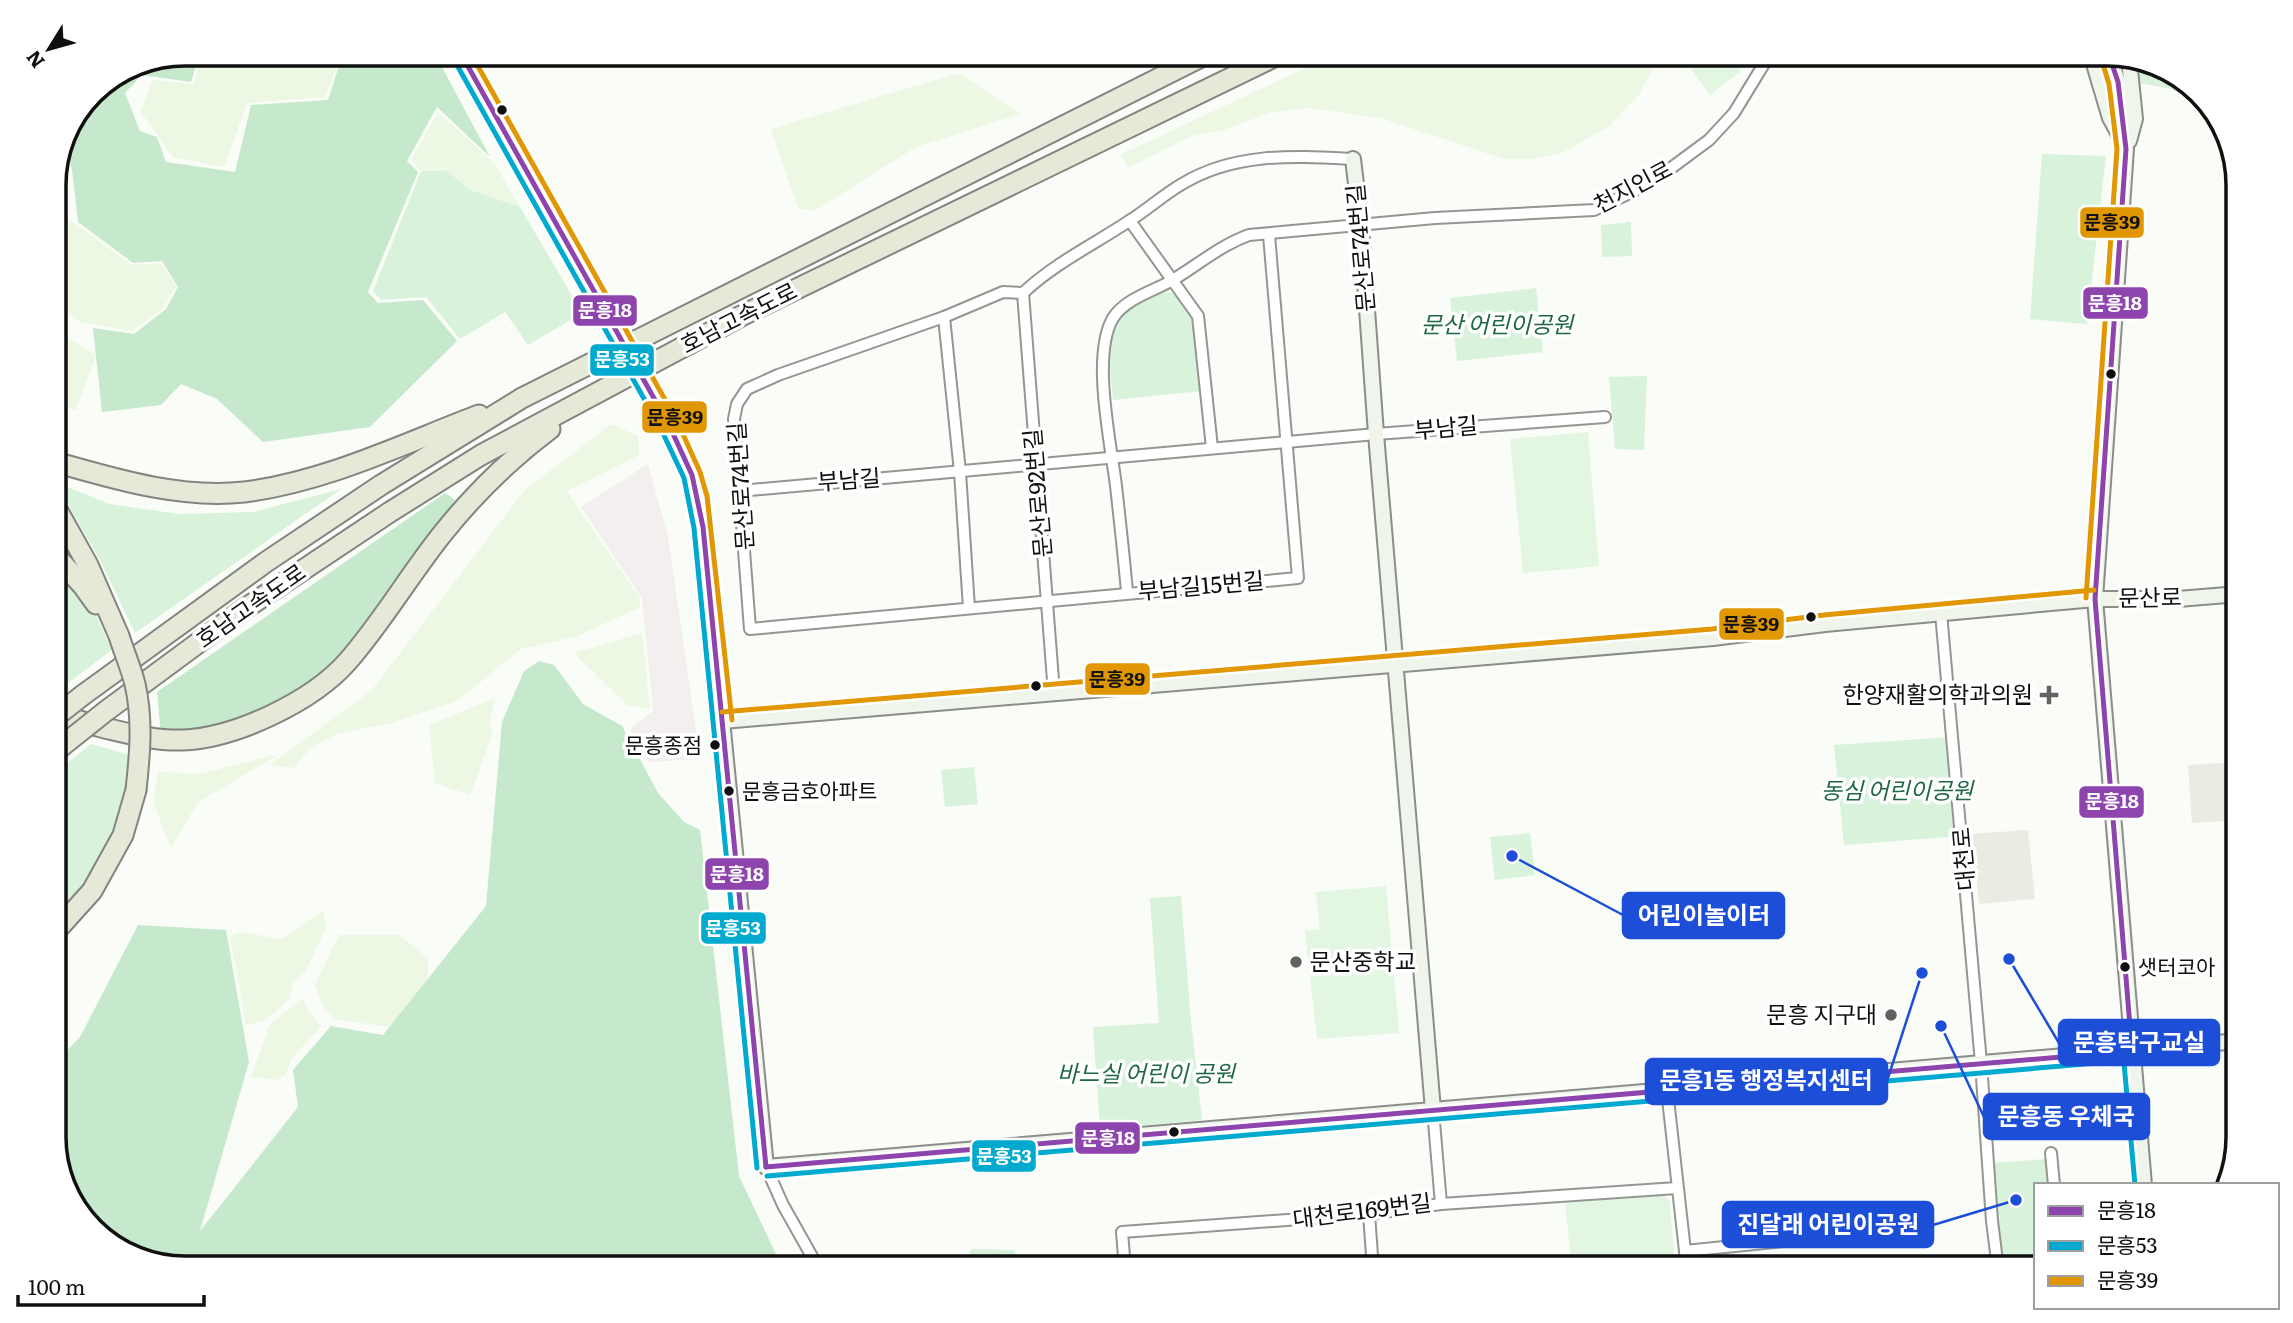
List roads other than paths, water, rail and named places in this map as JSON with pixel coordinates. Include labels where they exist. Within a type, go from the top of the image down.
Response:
[{"type":"highway","name":"호남고속도로","points":[[67,707],[266,562],[381,485],[522,398],[1184,66]]},
{"type":"highway","name":"호남고속도로","points":[[67,742],[240,611],[481,455],[741,316],[1255,66]]},
{"type":"highway","points":[[67,718],[142,738],[184,740],[224,733],[270,716],[307,696],[347,663],[443,533],[489,481],[524,449],[607,386]]},
{"type":"highway","points":[[67,465],[137,484],[189,492],[243,492],[297,481],[362,461],[522,398]]},
{"type":"highway","points":[[67,529],[88,565],[119,636],[135,683],[141,746],[136,790],[123,835],[92,891],[67,918]]},
{"type":"highway","points":[[67,569],[83,586],[119,636]]},
{"type":"street","points":[[468,66],[669,425],[692,475],[703,527],[766,1167],[783,1205],[812,1256]]},
{"type":"street","name":"천지인로","points":[[1113,458],[1105,401],[1104,352],[1106,336],[1115,315],[1123,307],[1172,280],[1226,243],[1249,235],[1435,218],[1582,212],[1617,200],[1694,153],[1723,127],[1763,66]]},
{"type":"street","points":[[2095,66],[2110,118],[2126,149]]},
{"type":"street","points":[[2113,67],[2118,82],[2126,149],[2095,599],[2144,1183]]},
{"type":"street","points":[[2126,149],[2135,119],[2130,69]]},
{"type":"street","name":"문산로74번길","points":[[750,629],[734,419],[737,404],[747,390],[778,375],[944,317],[1003,292],[1023,293],[1065,260],[1130,221],[1153,202],[1211,169],[1243,160],[1286,155],[1353,159],[1361,226],[1433,1110]]},
{"type":"street","points":[[1130,221],[1198,316],[1212,448]]},
{"type":"street","points":[[1269,235],[1287,443]]},
{"type":"street","name":"문산로92번길","points":[[1023,293],[1054,693]]},
{"type":"street","points":[[944,317],[960,472],[969,608]]},
{"type":"street","name":"부남길","points":[[739,491],[1212,448],[1605,417]]},
{"type":"street","name":"부남길15번길","points":[[750,629],[1127,592],[1297,579],[1287,443]]},
{"type":"street","points":[[1113,458],[1127,592]]},
{"type":"street","name":"문산로","points":[[723,720],[1713,638],[1825,624],[2095,599],[2178,599],[2226,595]]},
{"type":"street","name":"대천로","points":[[1941,613],[1996,1256]]},
{"type":"street","points":[[766,1167],[2226,1042]]},
{"type":"street","points":[[1667,1090],[1686,1256]]},
{"type":"street","name":"대천로169번길","points":[[1124,1256],[1122,1232],[1369,1214],[1441,1204],[1433,1110]]},
{"type":"street","points":[[2051,1153],[2054,1183]]},
{"type":"street","points":[[1441,1204],[1677,1188]]},
{"type":"street","points":[[1369,1214],[1372,1256]]},
{"type":"street","points":[[1685,1251],[1833,1236]]},
{"type":"place","name":"한양재활의학과의원","points":[[2049,695]]},
{"type":"place","name":"문흥종점","points":[[715,745]]},
{"type":"place","name":"문흥금호아파트","points":[[729,791]]},
{"type":"place","name":"어린이놀이터","points":[[1512,856]]},
{"type":"place","name":"문흥탁구교실","points":[[2009,959]]},
{"type":"place","name":"문산중학교","points":[[1296,962]]},
{"type":"place","name":"샛터코아","points":[[2125,967]]},
{"type":"place","name":"문흥1동 행정복지센터","points":[[1922,973]]},
{"type":"place","name":"문흥 지구대","points":[[1891,1015]]},
{"type":"place","name":"문흥동 우체국","points":[[1941,1026]]},
{"type":"place","name":"진달래 어린이공원","points":[[2016,1200]]},
{"type":"park label","name":"문산 어린이공원","points":[[1497,325]]},
{"type":"park label","name":"동심 어린이공원","points":[[1897,791]]},
{"type":"park label","name":"바느실 어린이 공원","points":[[1146,1074]]}]
